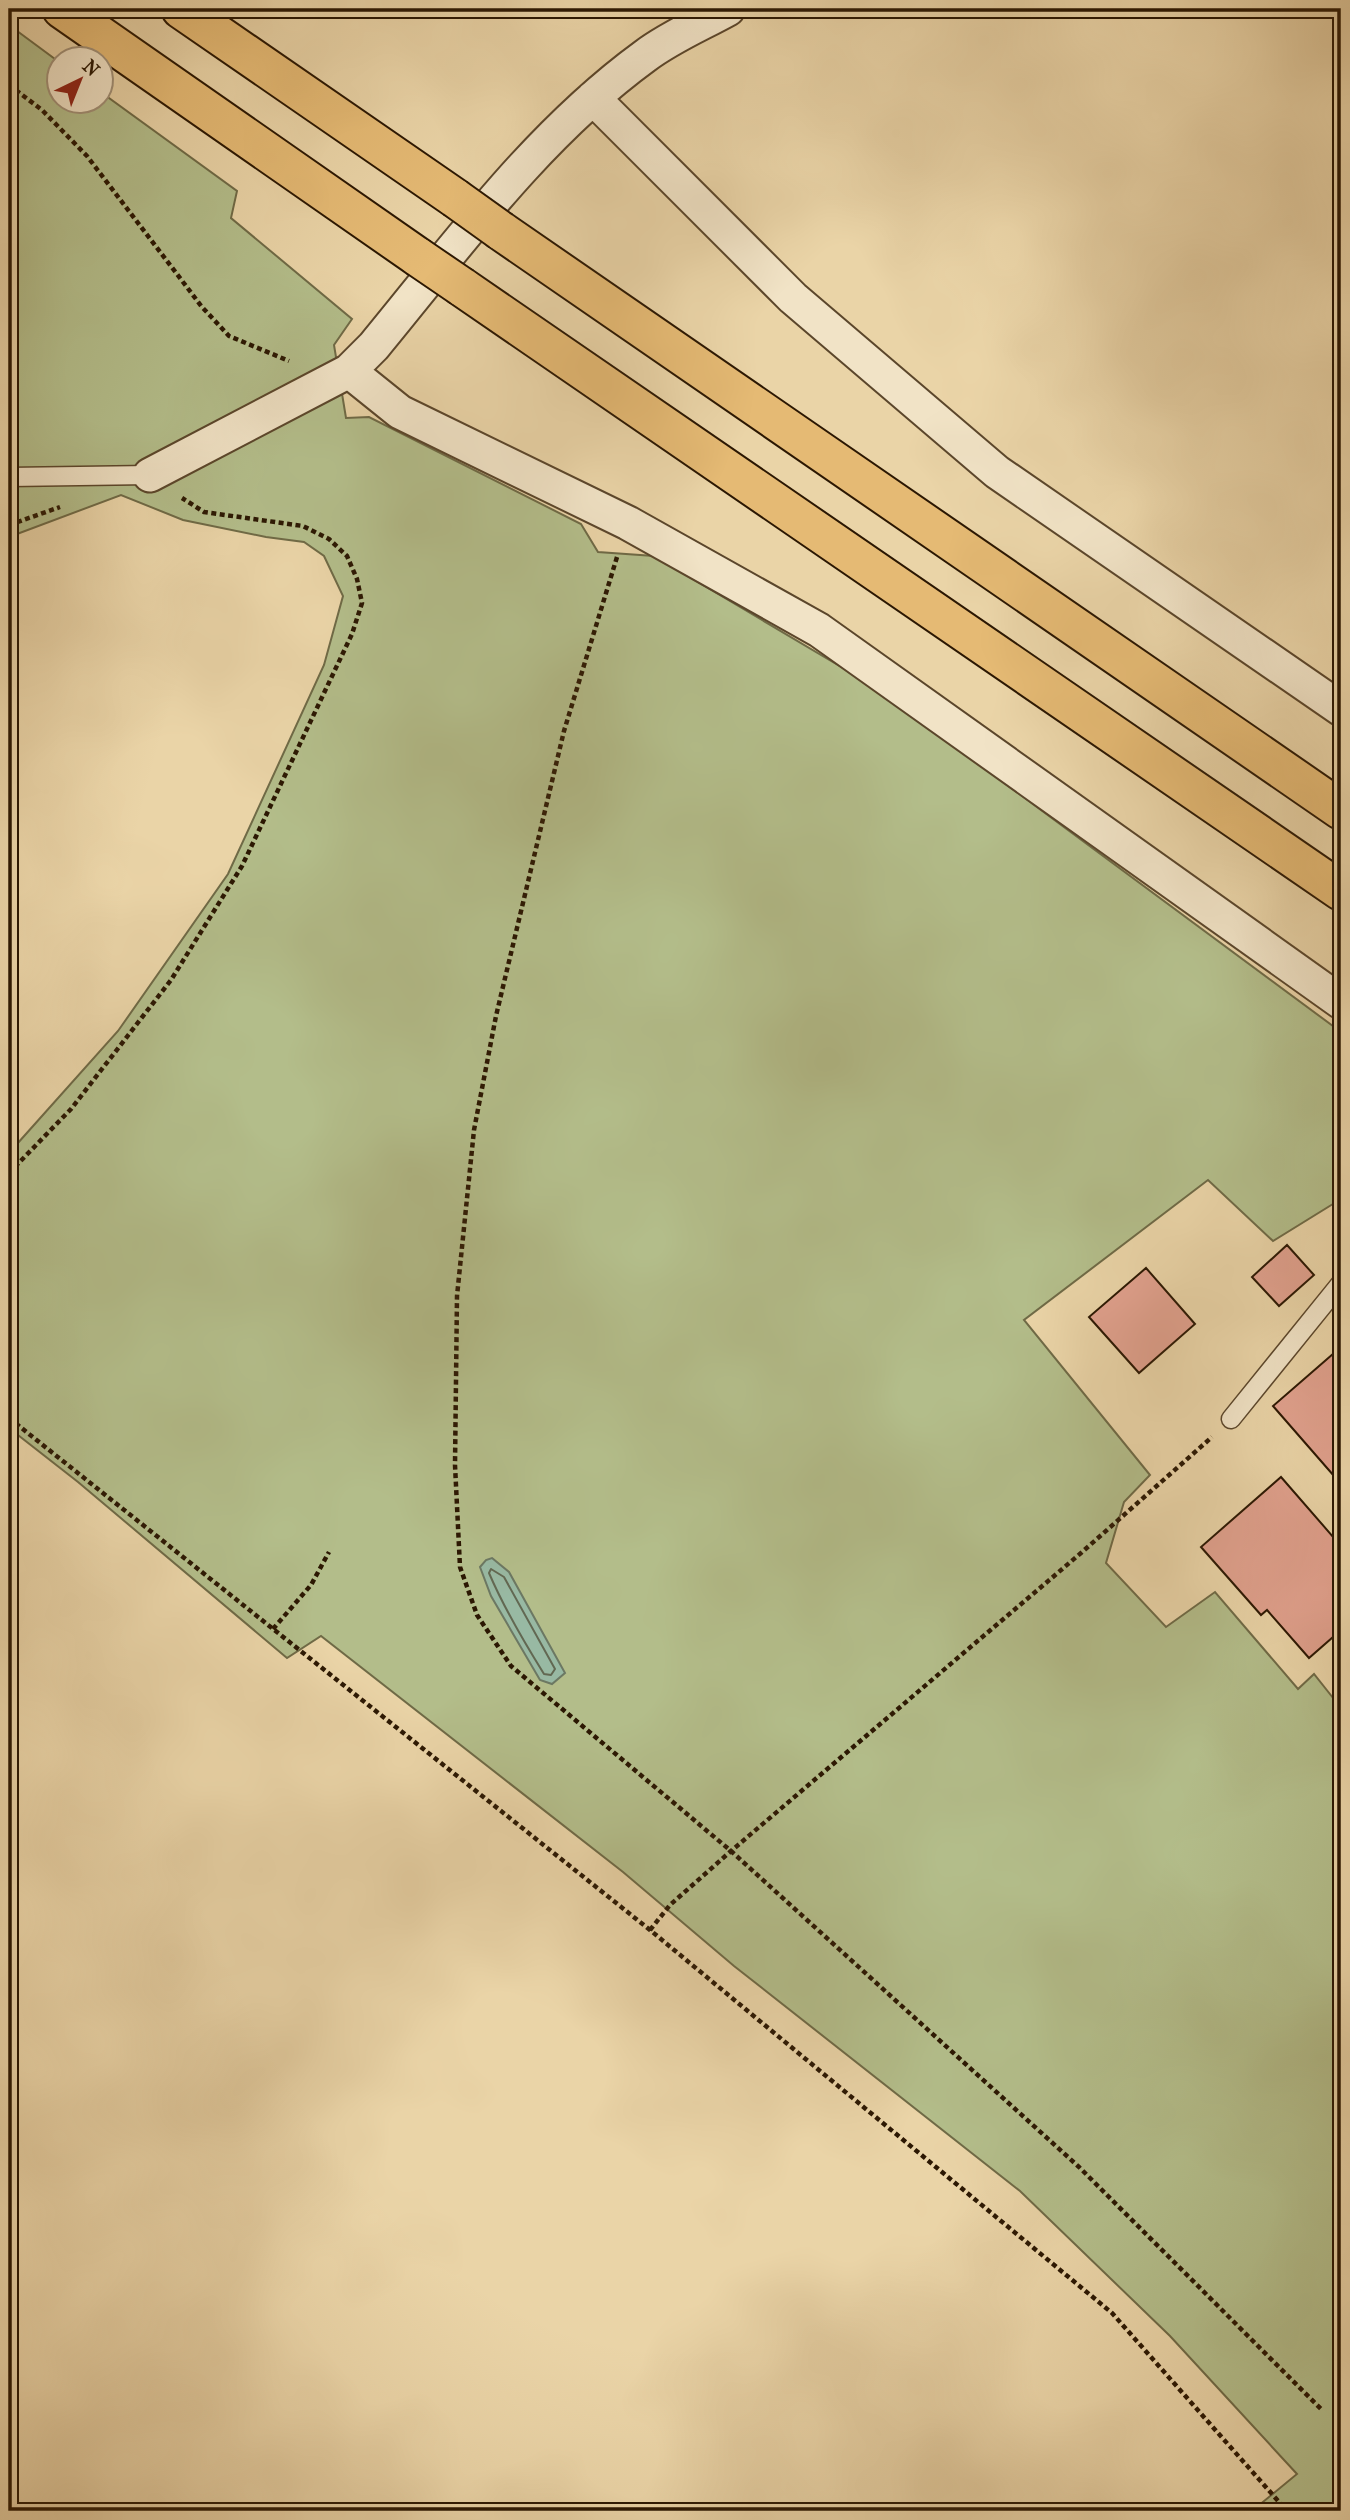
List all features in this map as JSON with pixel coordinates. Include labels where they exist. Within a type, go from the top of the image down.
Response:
[{"type":"highway","points":[[62,9],[1341,891]]},
{"type":"highway","points":[[181,9],[1341,810]]},
{"type":"street","points":[[150,475],[342,375],[374,346],[528,161],[593,98],[647,55],[728,9]]},
{"type":"street","points":[[593,98],[793,298],[997,472],[1341,709]]},
{"type":"street","points":[[342,375],[400,412],[628,523],[819,630],[1341,1002]]},
{"type":"lane","points":[[9,477],[150,475]]},
{"type":"lane","points":[[1231,1419],[1341,1283]]},
{"type":"path","points":[[9,85],[42,110],[87,156],[202,307],[229,336],[342,375]]},
{"type":"path","points":[[9,1173],[71,1110],[112,1058],[171,980],[242,866],[352,634],[362,603],[357,579],[346,556],[328,539],[303,526],[204,512],[150,475]]},
{"type":"path","points":[[628,523],[564,731],[496,1016],[474,1130],[457,1296],[455,1465],[460,1567],[477,1615],[511,1666],[731,1851],[1079,2167],[1322,2410]]},
{"type":"path","points":[[9,1418],[650,1930],[1112,2313],[1287,2511]]},
{"type":"path","points":[[650,1930],[670,1905],[731,1851],[1081,1553],[1231,1419]]},
{"type":"path","points":[[273,1629],[311,1585],[329,1552]]},
{"type":"shaded area","points":[[9,25],[46,52],[46,116],[116,116],[116,103],[237,191],[231,218],[352,319],[334,345],[346,418],[369,417],[581,524],[598,552],[654,556],[848,671],[926,725],[1341,1032],[1341,1199],[1273,1241],[1208,1180],[1024,1320],[1150,1475],[1124,1502],[1106,1563],[1166,1627],[1215,1592],[1298,1689],[1314,1674],[1341,1708],[1341,2511],[1252,2511],[1297,2474],[1170,2336],[1020,2191],[734,1966],[623,1872],[321,1636],[287,1658],[78,1482],[9,1428],[9,1153],[118,1031],[228,874],[324,665],[343,596],[324,556],[304,542],[183,520],[121,495],[9,537]]},
{"type":"water","points":[[492,1558],[509,1572],[565,1673],[552,1684],[540,1680],[491,1596],[480,1567]]},
{"type":"building","points":[[1287,1245],[1314,1275],[1279,1306],[1252,1277]]},
{"type":"building","points":[[1146,1268],[1195,1324],[1139,1373],[1089,1317]]},
{"type":"building","points":[[1341,1347],[1341,1484],[1273,1406]]},
{"type":"building","points":[[1281,1477],[1341,1546],[1341,1630],[1309,1658],[1267,1610],[1261,1615],[1201,1547]]}]
